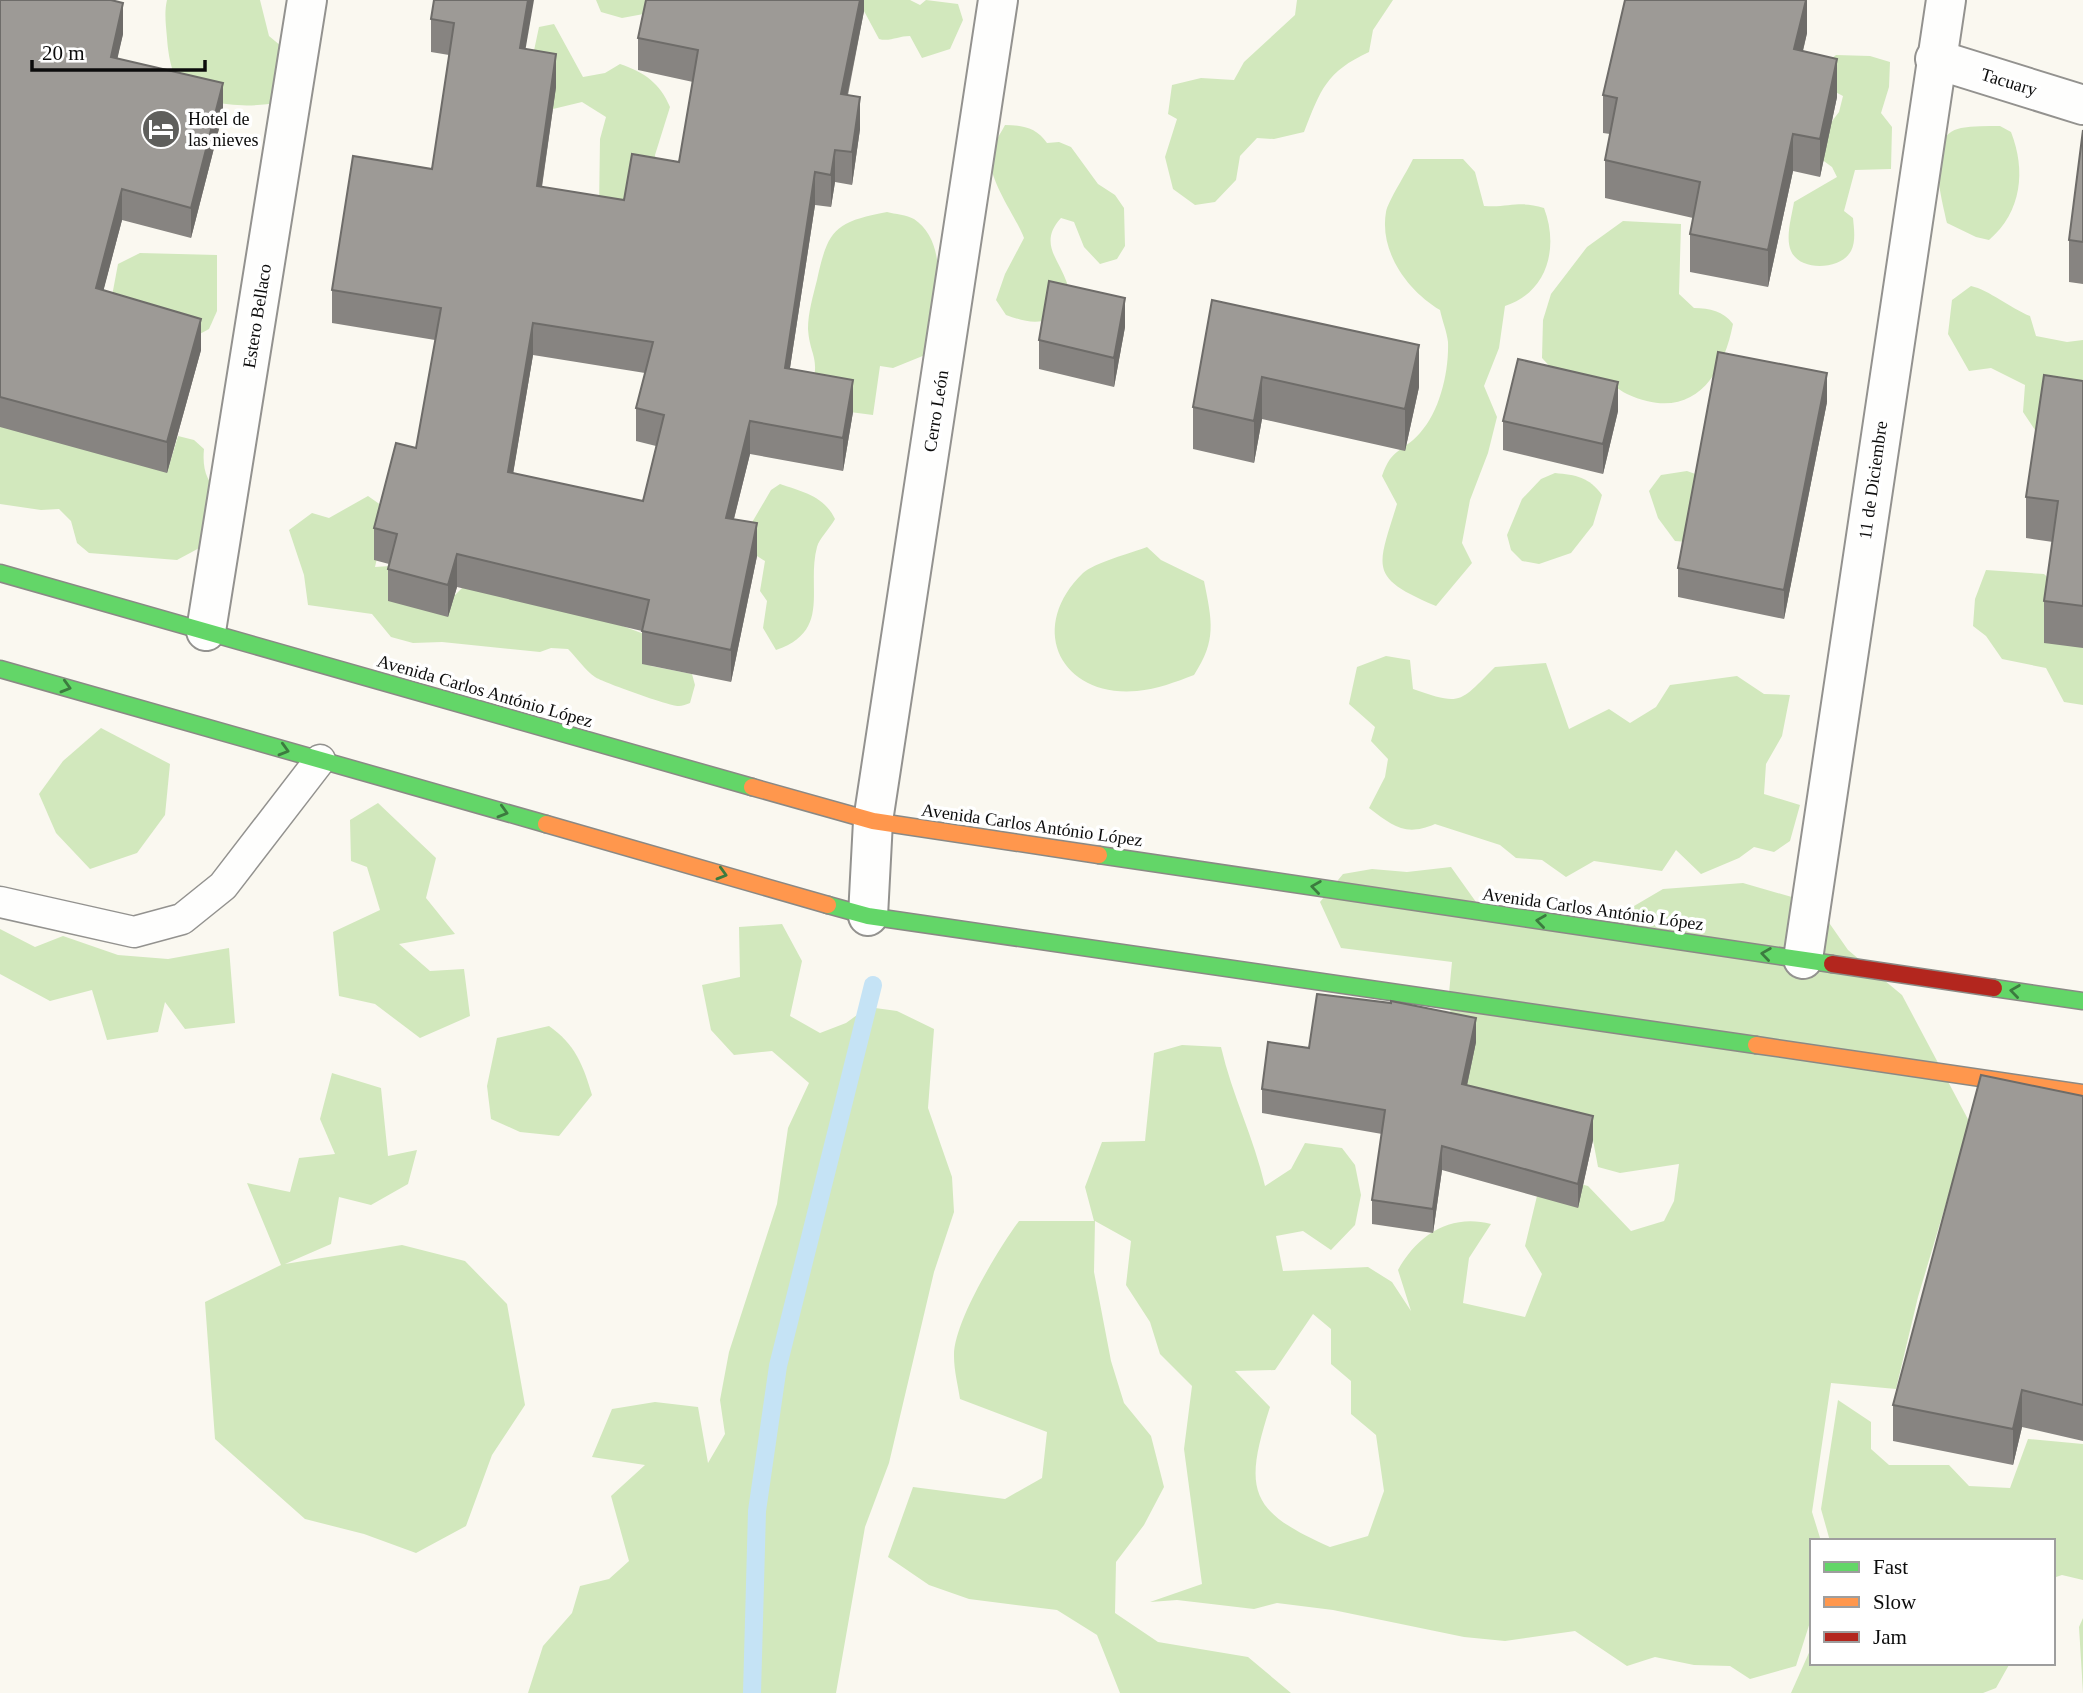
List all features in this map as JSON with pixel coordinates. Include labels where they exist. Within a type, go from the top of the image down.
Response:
[{"type":"main road","name":"Avenida Carlos António López","points":[[0,573],[873,821],[2083,1001]]},
{"type":"main road","points":[[0,668],[868,916],[2083,1093]]},
{"type":"street","name":"Cerro León","points":[[868,916],[873,821],[998,0]]},
{"type":"street","name":"11 de Diciembre","points":[[1803,960],[1935,59],[1946,0]]},
{"type":"street","name":"Estero Bellaco","points":[[206,631],[302,2]]},
{"type":"street","name":"Tacuary","points":[[1935,59],[2083,105]]},
{"type":"lane","points":[[0,902],[134,932],[182,919],[223,886],[320,760]]},
{"type":"green space","points":[[167,0],[260,0],[269,36],[281,46],[292,100],[264,105],[219,103],[192,93],[181,85],[172,69],[169,56]]},
{"type":"green space","points":[[596,0],[653,0],[649,13],[622,18],[601,12]]},
{"type":"green space","points":[[814,0],[910,0],[920,5],[926,0],[958,4],[963,20],[950,49],[922,58],[910,36],[879,39],[864,11]]},
{"type":"green space","points":[[1297,0],[1393,0],[1373,30],[1369,52],[1343,67],[1327,83],[1304,132],[1274,139],[1257,138],[1240,156],[1236,180],[1215,202],[1195,205],[1173,189],[1165,157],[1177,119],[1168,114],[1172,85],[1201,78],[1234,80],[1244,62],[1295,15]]},
{"type":"green space","points":[[554,24],[583,77],[605,73],[620,64],[650,80],[666,99],[670,107],[655,155],[664,219],[599,209],[600,139],[606,117],[582,102],[553,109],[531,94],[532,60],[539,27]]},
{"type":"green space","points":[[1836,55],[1870,56],[1890,62],[1889,87],[1881,113],[1892,127],[1891,169],[1855,170],[1844,211],[1853,218],[1853,247],[1839,262],[1821,266],[1803,263],[1796,258],[1789,246],[1789,240],[1794,202],[1837,177],[1832,167],[1817,156],[1823,133],[1839,112],[1843,96],[1820,84],[1821,67]]},
{"type":"green space","points":[[1005,125],[1029,128],[1047,143],[1059,142],[1071,147],[1098,184],[1115,195],[1124,208],[1125,246],[1117,259],[1100,264],[1084,247],[1074,222],[1061,218],[1054,227],[1051,235],[1052,251],[1067,283],[1067,297],[1058,312],[1038,322],[1006,315],[996,300],[1005,274],[1024,238],[1001,194],[990,160],[996,140]]},
{"type":"green space","points":[[1975,126],[2000,126],[2011,132],[2016,146],[2019,161],[2018,190],[2008,217],[1989,240],[1947,223],[1939,184],[1939,155],[1942,143],[1949,133]]},
{"type":"green space","points":[[1413,159],[1463,159],[1475,172],[1484,206],[1521,204],[1544,208],[1550,238],[1550,252],[1540,279],[1520,299],[1505,306],[1499,348],[1484,386],[1497,417],[1488,453],[1470,500],[1462,543],[1472,563],[1436,606],[1398,587],[1384,568],[1383,557],[1397,504],[1382,476],[1394,455],[1420,433],[1433,414],[1445,378],[1448,354],[1440,310],[1407,281],[1398,269],[1387,242],[1387,207]]},
{"type":"green space","points":[[887,212],[914,219],[926,231],[934,246],[939,282],[930,353],[893,368],[880,366],[873,415],[850,412],[812,388],[815,362],[808,323],[821,263],[830,239],[845,224]]},
{"type":"green space","points":[[1623,221],[1681,224],[1679,294],[1694,308],[1716,311],[1733,324],[1721,363],[1699,391],[1685,399],[1669,403],[1649,402],[1627,394],[1603,379],[1556,373],[1542,358],[1543,320],[1551,294],[1587,247]]},
{"type":"green space","points":[[140,253],[217,255],[217,311],[209,329],[196,336],[109,312],[118,264]]},
{"type":"green space","points":[[1971,286],[2030,316],[2036,336],[2067,342],[2083,340],[2083,444],[2041,439],[2023,412],[2025,385],[1991,368],[1969,371],[1948,334],[1952,300]]},
{"type":"green space","points":[[0,388],[167,472],[178,436],[194,440],[204,449],[207,475],[221,496],[203,546],[177,560],[89,553],[77,543],[71,521],[59,509],[41,510],[0,504]]},
{"type":"green space","points":[[1687,471],[1712,480],[1700,543],[1675,541],[1658,518],[1649,491],[1661,475]]},
{"type":"green space","points":[[1555,473],[1582,478],[1602,495],[1593,525],[1571,553],[1539,564],[1522,561],[1511,550],[1507,535],[1522,499],[1541,479]]},
{"type":"green space","points":[[780,484],[819,500],[835,519],[817,547],[811,620],[804,632],[793,642],[776,650],[763,628],[767,601],[760,591],[765,561],[757,556],[747,531],[771,490]]},
{"type":"green space","points":[[368,496],[388,510],[375,567],[390,566],[455,595],[465,585],[507,587],[513,600],[609,621],[655,638],[651,666],[692,674],[695,685],[690,703],[674,705],[600,680],[568,649],[551,648],[540,652],[442,642],[413,643],[391,637],[372,614],[308,605],[304,575],[289,530],[312,513],[329,518]]},
{"type":"green space","points":[[1147,547],[1161,560],[1204,581],[1211,630],[1201,663],[1194,675],[1137,691],[1111,690],[1088,683],[1071,671],[1060,655],[1055,636],[1057,616],[1066,594],[1088,569]]},
{"type":"green space","points":[[1986,570],[2044,574],[2066,594],[2083,619],[2083,705],[2064,702],[2046,668],[2002,659],[1986,636],[1973,626],[1975,599]]},
{"type":"green space","points":[[1386,656],[1410,660],[1413,689],[1451,699],[1466,694],[1495,667],[1546,663],[1569,729],[1609,709],[1630,723],[1656,707],[1670,685],[1737,676],[1764,694],[1790,695],[1782,736],[1766,764],[1764,794],[1800,805],[1790,841],[1774,852],[1754,847],[1739,858],[1701,874],[1676,850],[1662,871],[1594,861],[1566,877],[1542,860],[1516,858],[1500,845],[1435,824],[1415,830],[1400,828],[1369,808],[1385,777],[1388,759],[1371,741],[1375,727],[1349,704],[1357,667]]},
{"type":"green space","points":[[101,728],[170,764],[165,815],[137,853],[90,869],[56,833],[39,794],[63,761]]},
{"type":"green space","points":[[378,803],[436,858],[426,898],[455,934],[399,944],[430,971],[464,969],[470,1016],[420,1038],[375,1004],[339,996],[333,932],[380,910],[367,867],[351,861],[350,820]]},
{"type":"green space","points":[[1451,867],[1481,909],[1600,926],[1663,889],[1743,883],[1816,904],[1848,950],[1902,995],[1970,1123],[1918,1297],[1896,1389],[1831,1383],[1812,1512],[1820,1539],[1810,1539],[1810,1622],[1796,1666],[1750,1679],[1730,1666],[1694,1665],[1655,1657],[1627,1666],[1575,1631],[1505,1641],[1464,1637],[1333,1610],[1277,1603],[1254,1609],[1177,1600],[1150,1602],[1202,1584],[1184,1449],[1192,1386],[1160,1354],[1150,1322],[1126,1285],[1131,1241],[1095,1221],[1094,1272],[1111,1361],[1124,1403],[1151,1436],[1164,1487],[1144,1525],[1116,1562],[1115,1613],[1158,1642],[1248,1657],[1291,1693],[1120,1693],[1097,1635],[1057,1610],[969,1599],[929,1585],[888,1557],[913,1487],[1005,1499],[1042,1478],[1047,1432],[960,1399],[954,1362],[956,1342],[979,1286],[1019,1221],[1094,1221],[1085,1187],[1102,1142],[1145,1141],[1154,1053],[1182,1045],[1221,1047],[1265,1186],[1291,1169],[1305,1143],[1342,1148],[1355,1165],[1361,1195],[1355,1225],[1331,1250],[1303,1231],[1276,1236],[1283,1271],[1368,1267],[1392,1282],[1411,1311],[1398,1270],[1406,1258],[1415,1246],[1437,1230],[1449,1224],[1476,1221],[1491,1224],[1469,1258],[1463,1303],[1525,1317],[1542,1274],[1525,1246],[1537,1196],[1558,1178],[1588,1186],[1631,1231],[1664,1221],[1674,1201],[1679,1164],[1620,1173],[1598,1167],[1593,1140],[1459,1128],[1449,993],[1452,962],[1341,948],[1320,902],[1343,874],[1372,869],[1407,872]],"holes":[[[1313,1314],[1331,1329],[1331,1364],[1351,1381],[1351,1414],[1376,1435],[1384,1491],[1368,1536],[1330,1547],[1283,1522],[1268,1509],[1260,1495],[1256,1479],[1257,1459],[1270,1407],[1235,1371],[1275,1370]]]},
{"type":"green space","points":[[782,924],[802,961],[790,1016],[820,1033],[846,1023],[868,1007],[897,1011],[934,1029],[928,1108],[952,1177],[954,1212],[934,1272],[889,1463],[865,1527],[836,1693],[528,1693],[543,1646],[572,1613],[580,1586],[609,1579],[629,1561],[611,1496],[645,1465],[592,1457],[612,1409],[655,1402],[698,1407],[708,1463],[725,1434],[720,1400],[729,1352],[777,1204],[788,1128],[809,1083],[772,1051],[734,1055],[711,1030],[702,985],[740,977],[739,927]]},
{"type":"green space","points":[[0,929],[35,947],[63,936],[118,955],[168,959],[229,948],[235,1023],[185,1029],[165,1002],[158,1032],[107,1040],[92,990],[50,1001],[0,974]]},
{"type":"green space","points":[[549,1026],[565,1040],[577,1056],[592,1095],[559,1136],[520,1132],[491,1119],[487,1086],[497,1038]]},
{"type":"green space","points":[[332,1073],[381,1088],[388,1156],[417,1150],[408,1184],[371,1205],[339,1197],[331,1244],[285,1264],[402,1245],[465,1261],[507,1304],[525,1405],[492,1455],[466,1526],[416,1553],[364,1534],[305,1519],[215,1439],[205,1302],[281,1265],[247,1183],[290,1192],[299,1158],[335,1154],[320,1119]]},
{"type":"green space","points":[[1838,1400],[1871,1422],[1871,1449],[1889,1465],[1949,1465],[1969,1486],[2010,1488],[2028,1439],[2083,1444],[2083,1580],[2062,1575],[2055,1577],[2055,1539],[1829,1539],[1821,1509]]},
{"type":"green space","points":[[2083,1618],[2083,1693],[2079,1627]]},
{"type":"green space","points":[[1810,1650],[1810,1665],[2009,1665],[1996,1688],[1983,1693],[1791,1693]]},
{"type":"building","points":[[0,0],[111,0],[123,3],[111,57],[223,83],[191,208],[122,189],[96,288],[201,319],[167,442],[0,397]]},
{"type":"building","points":[[434,0],[528,0],[520,48],[556,54],[537,186],[624,200],[632,154],[679,162],[698,50],[638,38],[646,0],[860,0],[841,94],[860,97],[852,152],[835,150],[831,175],[815,172],[785,368],[853,380],[843,438],[750,421],[726,518],[757,523],[731,650],[642,631],[649,600],[457,554],[448,585],[388,569],[397,534],[374,528],[396,443],[416,448],[441,308],[332,290],[353,156],[432,169],[454,23],[431,19]],"holes":[[[533,323],[653,342],[636,408],[664,415],[643,501],[508,472]]]},
{"type":"building","points":[[1625,0],[1806,0],[1794,49],[1837,59],[1820,139],[1793,134],[1768,250],[1690,234],[1700,182],[1605,160],[1617,98],[1603,95]]},
{"type":"building","points":[[2083,130],[2083,242],[2069,240]]},
{"type":"building","points":[[1049,281],[1125,298],[1114,358],[1039,340]]},
{"type":"building","points":[[1212,300],[1419,345],[1405,409],[1262,377],[1254,421],[1193,407]]},
{"type":"building","points":[[1718,352],[1827,373],[1784,590],[1678,568]]},
{"type":"building","points":[[1518,359],[1618,382],[1603,444],[1503,421]]},
{"type":"building","points":[[2044,375],[2083,381],[2083,606],[2044,601],[2058,501],[2026,497]]},
{"type":"building","points":[[1317,994],[1391,1001],[1476,1018],[1462,1084],[1593,1116],[1578,1184],[1442,1146],[1433,1209],[1372,1200],[1385,1110],[1262,1089],[1268,1042],[1309,1048]]},
{"type":"building","points":[[1981,1075],[2083,1096],[2083,1405],[2022,1390],[2013,1429],[1893,1405]]},
{"type":"waterway","points":[[752,1693],[757,1511],[778,1366],[873,985]]},
{"type":"traffic: fast","points":[[0,573],[752,787]]},
{"type":"traffic: fast","points":[[0,669],[546,824]]},
{"type":"traffic: fast","points":[[1099,855],[1832,964]]},
{"type":"traffic: fast","points":[[828,905],[868,916],[1756,1045]]},
{"type":"traffic: fast","points":[[1994,988],[2083,1001]]},
{"type":"traffic: slow","points":[[752,787],[873,821],[1099,855]]},
{"type":"traffic: slow","points":[[546,824],[828,905]]},
{"type":"traffic: slow","points":[[1756,1045],[2083,1093]]},
{"type":"traffic: jam","points":[[1832,964],[1994,988]]},
{"type":"place","name":"Hotel de las nieves","points":[[161,129]]}]
